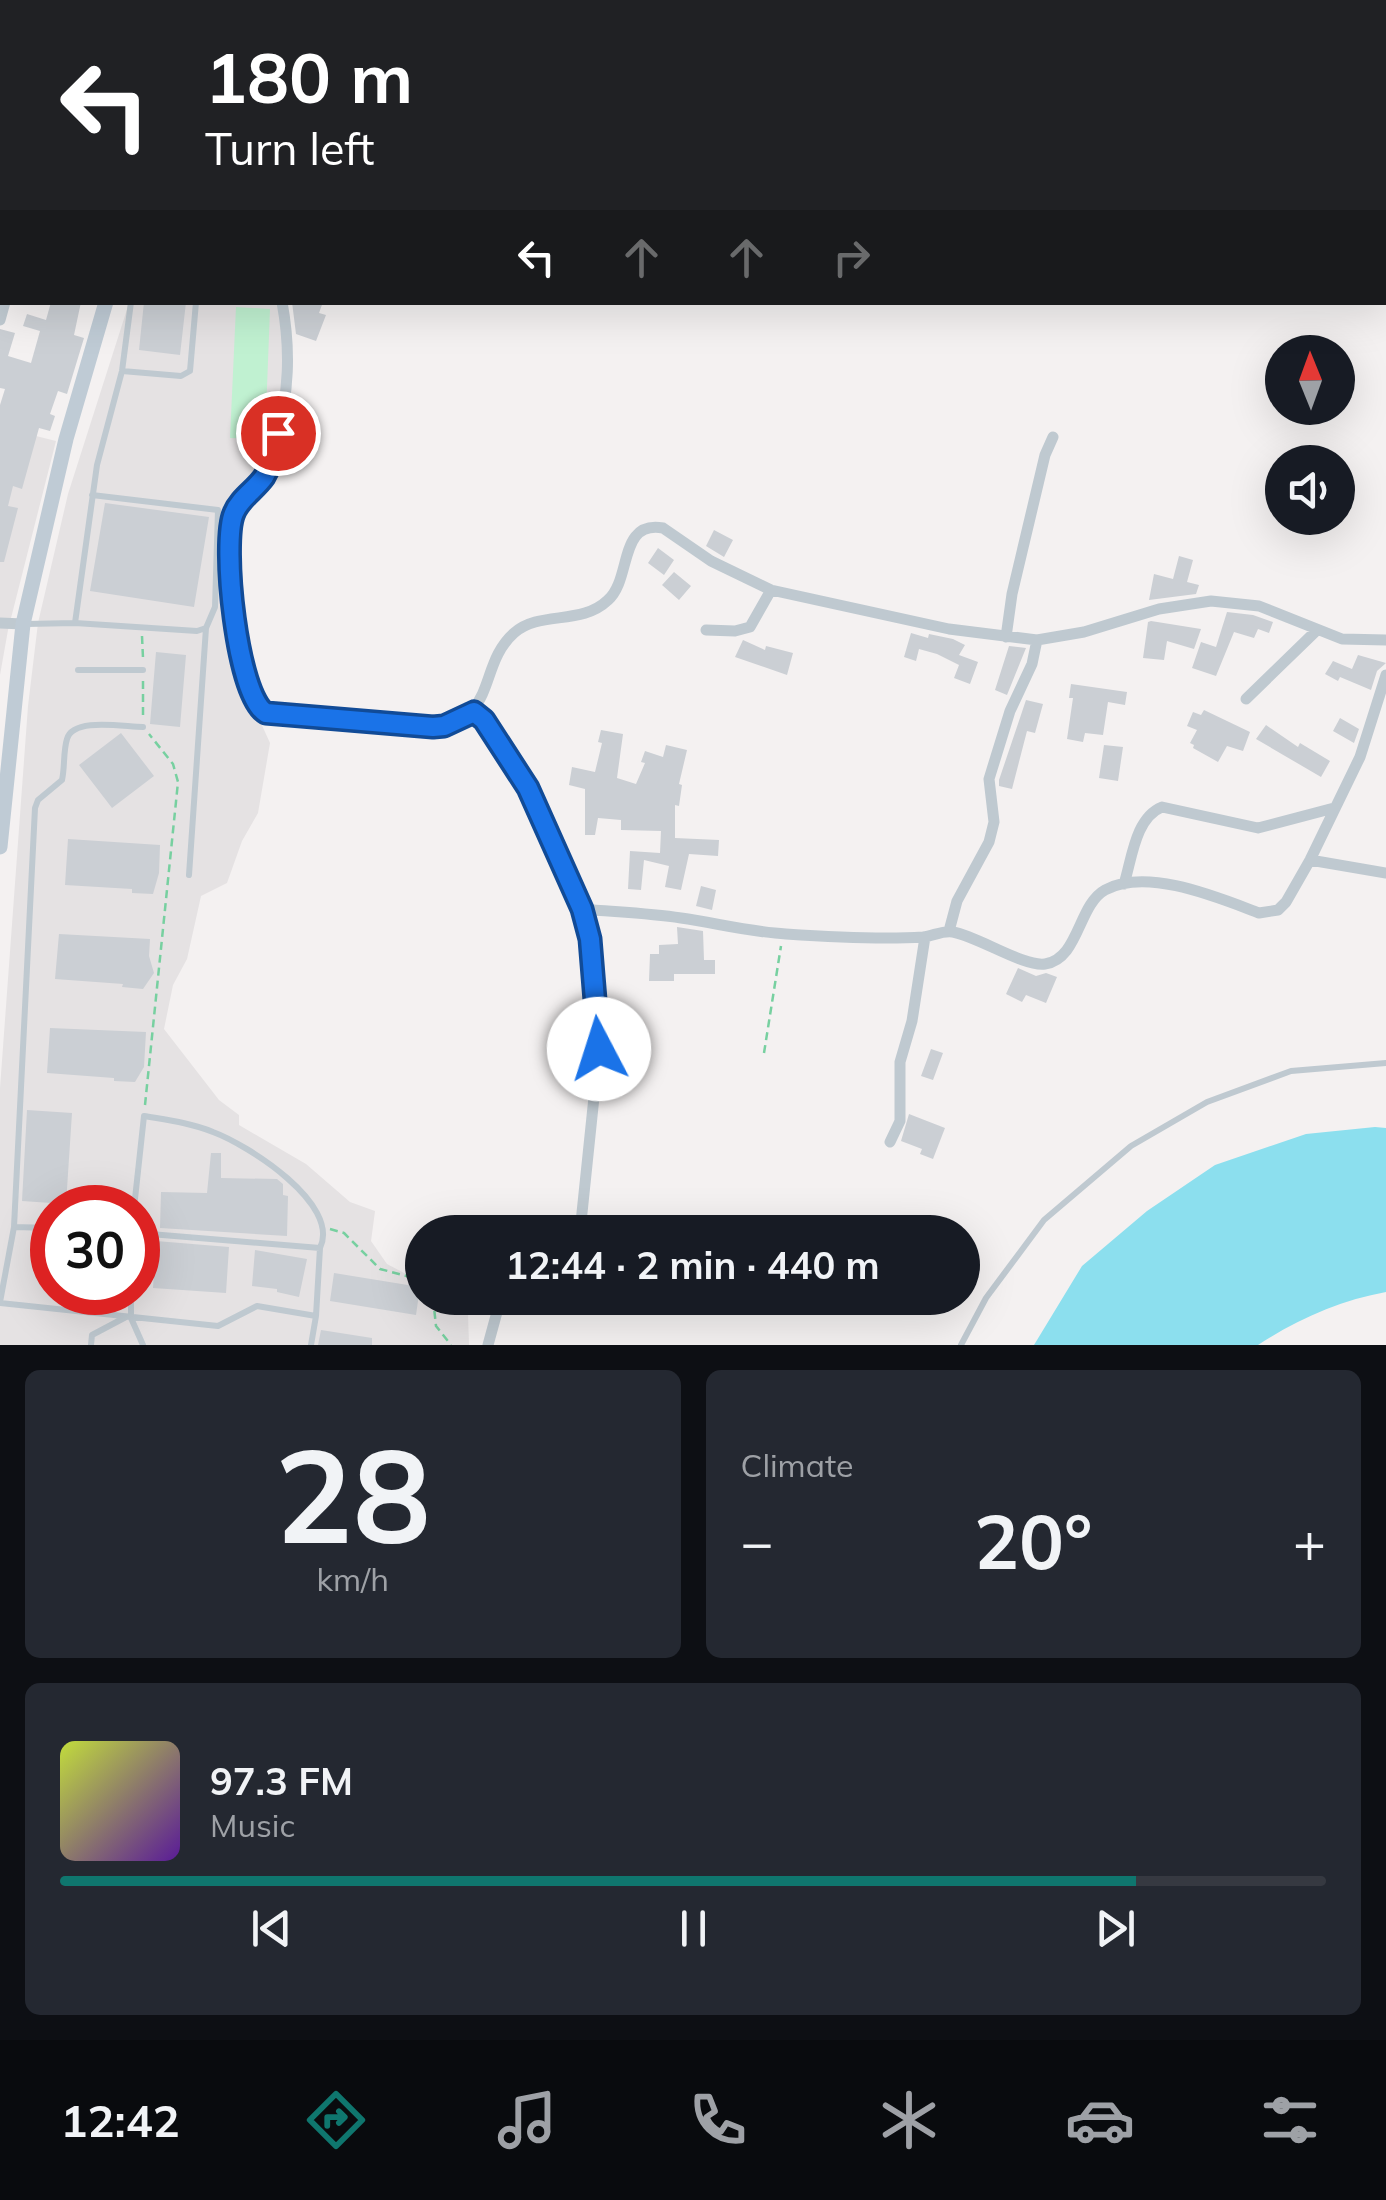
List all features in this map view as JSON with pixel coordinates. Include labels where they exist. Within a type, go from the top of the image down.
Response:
[{"type":"main road","points":[[0,848],[23,624],[66,439],[105,305]]},
{"type":"street","points":[[282,305],[289,351],[286,402],[270,464],[234,512],[231,525],[232,598],[239,649],[254,700],[266,713],[433,727],[474,712],[512,634],[526,624],[579,616],[608,601],[619,586],[632,540],[644,529],[663,528],[710,561],[771,590],[949,629],[1037,640],[1084,632],[1159,609],[1211,601],[1259,606],[1316,630],[1362,642],[1386,640]]},
{"type":"street","points":[[1006,636],[1044,455],[1052,437]]},
{"type":"street","points":[[706,630],[750,627],[771,590]]},
{"type":"street","points":[[0,623],[23,624]]},
{"type":"street","points":[[1246,699],[1316,630]]},
{"type":"street","points":[[948,931],[957,901],[988,842],[994,822],[989,779],[1010,710],[1032,664],[1037,640]]},
{"type":"street","points":[[582,909],[679,918],[783,934],[925,937],[948,931],[990,944],[1032,964],[1048,964],[1063,955],[1092,902],[1104,890],[1124,884],[1190,888],[1259,913],[1270,912],[1286,902],[1310,860],[1360,757],[1386,676]]},
{"type":"street","points":[[474,712],[484,720],[528,788],[582,909],[590,939],[599,1049],[582,1215]]},
{"type":"street","points":[[1124,884],[1143,823],[1162,807],[1258,828],[1334,808]]},
{"type":"street","points":[[1310,860],[1386,873]]},
{"type":"street","points":[[890,1142],[900,1121],[900,1062],[912,1022],[925,937]]},
{"type":"street","points":[[488,1345],[496,1315]]},
{"type":"lane","points":[[75,624],[92,495],[108,416],[122,371],[131,305]]},
{"type":"lane","points":[[122,371],[182,376],[190,371],[196,305]]},
{"type":"lane","points":[[92,495],[218,510],[215,608],[206,628],[189,875]]},
{"type":"lane","points":[[23,624],[142,630],[206,628]]},
{"type":"lane","points":[[78,670],[143,670]]},
{"type":"lane","points":[[143,727],[77,726],[67,738],[62,780],[38,800],[35,808],[14,1227],[0,1302],[218,1326],[257,1306],[316,1316]]},
{"type":"lane","points":[[962,1345],[986,1298],[1044,1220],[1131,1146],[1208,1102],[1291,1071],[1386,1062]]},
{"type":"lane","points":[[136,1185],[144,1116],[212,1132],[266,1160],[312,1205],[324,1228],[311,1345]]},
{"type":"lane","points":[[14,1227],[30,1227]]},
{"type":"lane","points":[[160,1235],[320,1248]]},
{"type":"lane","points":[[129,1315],[144,1345]]},
{"type":"lane","points":[[91,1345],[92,1335],[129,1318]]},
{"type":"path","points":[[142,630],[143,727],[178,773],[144,1116]]},
{"type":"path","points":[[764,1053],[783,934]]},
{"type":"path","points":[[324,1228],[344,1233],[380,1269],[405,1276]]},
{"type":"path","points":[[435,1315],[436,1326],[451,1345]]},
{"type":"shaded area","points":[[128,305],[282,305],[292,346],[279,430],[263,466],[229,508],[231,615],[246,690],[270,743],[258,813],[242,841],[227,883],[201,896],[187,959],[173,985],[164,1029],[219,1100],[239,1115],[239,1125],[306,1164],[350,1202],[375,1211],[371,1241],[387,1264],[405,1273],[405,1315],[468,1315],[469,1345],[0,1345],[0,1088],[28,706],[38,623],[68,494]]},
{"type":"shaded area","points":[[0,427],[56,441],[0,675]]},
{"type":"green space","points":[[236,307],[270,309],[265,439],[230,438]]},
{"type":"water","points":[[1386,1128],[1386,1292],[1319,1312],[1258,1345],[1034,1345],[1082,1266],[1147,1211],[1215,1165],[1306,1134]]},
{"type":"building","points":[[50,305],[80,305],[74,335],[84,338],[67,394],[58,391],[50,414],[55,416],[50,431],[39,428],[22,489],[13,486],[8,506],[18,508],[4,562],[0,562],[0,405],[5,389],[0,388],[0,329],[15,333],[8,356],[31,363],[40,331],[23,326],[27,314],[46,320]]},
{"type":"building","points":[[144,305],[186,305],[180,355],[139,350]]},
{"type":"building","points":[[292,305],[322,305],[319,313],[326,315],[316,341],[296,334]]},
{"type":"building","points":[[105,503],[209,517],[194,607],[90,591]]},
{"type":"building","points":[[714,530],[733,540],[724,557],[706,546]]},
{"type":"building","points":[[658,548],[674,560],[664,575],[648,563]]},
{"type":"building","points":[[1179,556],[1193,560],[1187,582],[1199,585],[1196,594],[1149,600],[1154,574],[1173,579]]},
{"type":"building","points":[[674,572],[691,586],[679,600],[662,585]]},
{"type":"building","points":[[1227,612],[1273,622],[1269,633],[1258,629],[1254,638],[1234,632],[1216,676],[1192,668],[1201,642],[1216,647]]},
{"type":"building","points":[[1151,621],[1201,629],[1194,649],[1167,641],[1164,660],[1143,658]]},
{"type":"building","points":[[911,633],[953,639],[965,645],[959,655],[978,662],[970,684],[954,678],[959,665],[937,654],[919,649],[916,661],[904,657]]},
{"type":"building","points":[[743,640],[765,650],[766,646],[793,653],[787,675],[735,657]]},
{"type":"building","points":[[1009,646],[1026,648],[1007,695],[995,690]]},
{"type":"building","points":[[156,652],[186,655],[180,727],[150,724]]},
{"type":"building","points":[[1358,655],[1386,663],[1377,671],[1371,690],[1325,674],[1333,661],[1352,669]]},
{"type":"building","points":[[1071,684],[1127,692],[1125,705],[1108,702],[1103,735],[1085,733],[1083,742],[1067,739],[1073,698],[1069,698]]},
{"type":"building","points":[[1026,700],[1043,704],[1035,733],[1027,731],[1012,789],[999,786],[999,780]]},
{"type":"building","points":[[1204,710],[1250,732],[1243,751],[1227,746],[1218,762],[1193,748],[1190,743],[1197,730],[1187,726],[1193,712],[1201,715]]},
{"type":"building","points":[[1340,718],[1359,729],[1354,743],[1333,731]]},
{"type":"building","points":[[1266,725],[1298,747],[1300,743],[1330,761],[1321,777],[1256,739]]},
{"type":"building","points":[[601,730],[623,734],[617,778],[636,784],[645,763],[641,762],[645,751],[663,757],[666,745],[687,750],[679,784],[679,806],[675,805],[675,838],[719,840],[718,856],[689,854],[681,890],[665,887],[669,866],[644,860],[641,890],[628,889],[630,851],[660,853],[661,831],[621,830],[621,820],[598,818],[595,835],[585,835],[585,789],[569,785],[572,767],[595,772]]},
{"type":"building","points":[[121,733],[154,776],[112,808],[79,765]]},
{"type":"building","points":[[1104,745],[1123,747],[1118,781],[1099,778]]},
{"type":"building","points":[[68,839],[160,845],[153,894],[65,885]]},
{"type":"building","points":[[701,886],[716,890],[712,910],[696,906]]},
{"type":"building","points":[[677,927],[703,931],[704,960],[715,960],[715,974],[674,974],[674,981],[649,981],[650,954],[659,954],[659,945],[678,944]]},
{"type":"building","points":[[59,934],[150,939],[154,973],[143,989],[55,979]]},
{"type":"building","points":[[1018,968],[1036,976],[1046,973],[1057,977],[1046,1003],[1026,995],[1022,1002],[1006,994]]},
{"type":"building","points":[[50,1028],[146,1032],[144,1067],[135,1082],[47,1073]]},
{"type":"building","points":[[931,1049],[943,1053],[933,1080],[921,1076]]},
{"type":"building","points":[[27,1110],[72,1113],[67,1185],[30,1185],[30,1202],[22,1201]]},
{"type":"building","points":[[909,1114],[945,1128],[933,1159],[920,1154],[922,1149],[901,1141]]},
{"type":"building","points":[[211,1153],[221,1153],[221,1178],[277,1179],[283,1184],[283,1195],[288,1196],[287,1236],[160,1228],[161,1192],[207,1193]]},
{"type":"building","points":[[160,1241],[229,1247],[226,1293],[160,1288]]},
{"type":"building","points":[[255,1250],[307,1259],[299,1297],[252,1286]]},
{"type":"building","points":[[334,1273],[405,1285],[405,1313],[330,1301]]},
{"type":"building","points":[[321,1330],[372,1338],[372,1345],[318,1345]]},
{"type":"route","points":[[278,433],[264,477],[234,512],[231,525],[232,598],[239,649],[254,700],[266,713],[433,727],[474,712],[484,720],[528,788],[582,909],[590,939],[599,1049]]}]
